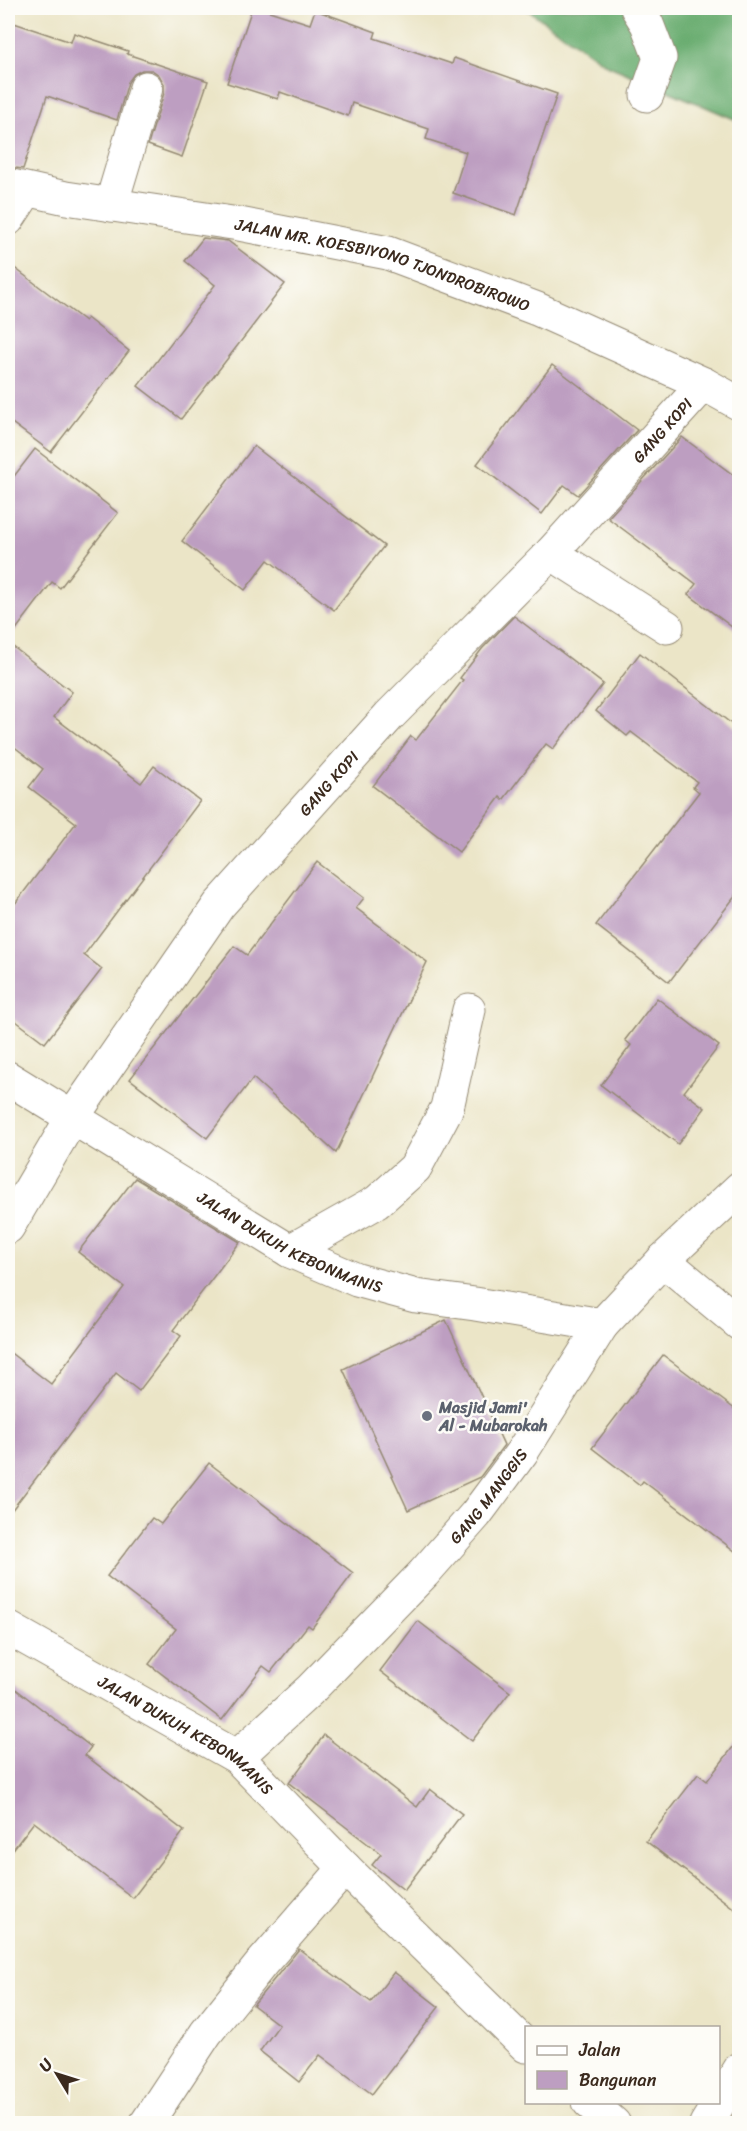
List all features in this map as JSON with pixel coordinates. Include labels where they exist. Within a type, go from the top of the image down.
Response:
[{"type":"street","points":[[637,8],[660,58],[646,94]]},
{"type":"street","points":[[111,204],[146,88]]},
{"type":"street","points":[[8,219],[17,188]]},
{"type":"street","name":"JALAN MR. KOESBIYONO TJONDROBIROWO","points":[[17,188],[239,224],[388,253],[537,309],[704,384],[740,404]]},
{"type":"street","name":"GANG KOPI","points":[[8,1227],[72,1118],[219,905],[389,716],[551,553],[704,384]]},
{"type":"street","points":[[551,553],[666,627]]},
{"type":"street","points":[[290,1251],[377,1202],[415,1168],[447,1108],[469,1010]]},
{"type":"street","name":"JALAN DUKUH KEBONMANIS","points":[[8,1078],[290,1251],[357,1280],[416,1296],[602,1325]]},
{"type":"street","name":"GANG MANGGIS","points":[[237,1757],[326,1673],[424,1574],[476,1514],[522,1452],[602,1325],[663,1260],[740,1188]]},
{"type":"street","points":[[663,1260],[740,1324]]},
{"type":"street","name":"JALAN DUKUH KEBONMANIS","points":[[8,1628],[237,1757],[345,1868],[525,2045]]},
{"type":"street","points":[[146,2124],[220,2016],[262,1963],[345,1868]]},
{"type":"street","points":[[720,2101],[740,2069]]},
{"type":"street","points":[[590,2104],[614,2124]]},
{"type":"street","points":[[706,2124],[718,2104]]},
{"type":"green space","points":[[525,8],[739,8],[739,121],[607,65]]},
{"type":"building","points":[[252,8],[260,8],[310,24],[315,10],[376,32],[374,38],[452,64],[454,58],[557,94],[516,215],[453,193],[466,152],[426,139],[429,129],[352,103],[348,116],[280,92],[278,99],[227,83]]},
{"type":"building","points":[[8,21],[71,42],[74,33],[128,51],[127,54],[208,81],[182,157],[148,145],[164,93],[164,84],[159,75],[152,70],[142,70],[134,74],[128,82],[117,120],[47,96],[23,169],[8,167]]},
{"type":"building","points":[[203,238],[228,241],[285,284],[181,419],[138,386],[215,285],[185,261]]},
{"type":"building","points":[[8,263],[85,321],[87,318],[129,351],[51,452],[8,420]]},
{"type":"building","points":[[552,365],[637,430],[578,495],[564,485],[542,514],[477,464]]},
{"type":"building","points":[[682,437],[740,480],[740,633],[688,594],[696,584],[608,518]]},
{"type":"building","points":[[254,446],[384,546],[334,610],[268,560],[245,590],[182,541]]},
{"type":"building","points":[[35,449],[118,513],[60,588],[52,582],[8,640],[8,484]]},
{"type":"building","points":[[514,616],[603,684],[553,749],[546,744],[503,800],[500,797],[459,852],[373,786],[411,736],[416,740],[463,680],[460,678],[482,649]]},
{"type":"building","points":[[8,643],[72,692],[54,717],[141,783],[154,766],[200,801],[84,955],[102,969],[45,1043],[8,1015],[8,913],[76,823],[29,787],[43,769],[8,742]]},
{"type":"building","points":[[640,653],[737,728],[740,725],[740,890],[669,982],[596,925],[699,792],[693,787],[697,782],[631,732],[627,736],[596,711]]},
{"type":"building","points":[[317,862],[364,898],[356,908],[427,962],[336,1153],[253,1078],[207,1138],[130,1079],[234,946],[247,955]]},
{"type":"building","points":[[657,998],[719,1046],[684,1092],[705,1108],[678,1144],[601,1085],[631,1045],[625,1040]]},
{"type":"building","points":[[135,1178],[240,1242],[173,1330],[181,1336],[139,1391],[116,1373],[8,1515],[8,1351],[51,1384],[124,1287],[78,1252]]},
{"type":"building","name":"Masjid Jami' Al - Mubarokah","points":[[446,1320],[504,1445],[480,1477],[408,1510],[343,1369]]},
{"type":"building","points":[[663,1355],[740,1413],[740,1555],[643,1481],[640,1485],[592,1448]]},
{"type":"building","points":[[209,1463],[353,1573],[312,1628],[308,1625],[271,1672],[263,1666],[222,1720],[149,1664],[176,1629],[107,1576],[152,1518],[161,1524]]},
{"type":"building","points":[[418,1621],[510,1692],[472,1741],[380,1671]]},
{"type":"building","points":[[8,1683],[91,1747],[85,1755],[184,1831],[133,1898],[34,1822],[8,1856]]},
{"type":"building","points":[[324,1735],[417,1807],[430,1789],[462,1814],[404,1890],[372,1865],[381,1854],[289,1783]]},
{"type":"building","points":[[740,1738],[740,1913],[646,1841],[698,1774],[707,1781]]},
{"type":"building","points":[[299,1949],[371,2002],[394,1972],[439,2007],[372,2094],[320,2055],[299,2082],[260,2051],[279,2025],[253,2005]]},
{"type":"place","name":"Masjid Jami' Al - Mubarokah","points":[[427,1416]]}]
